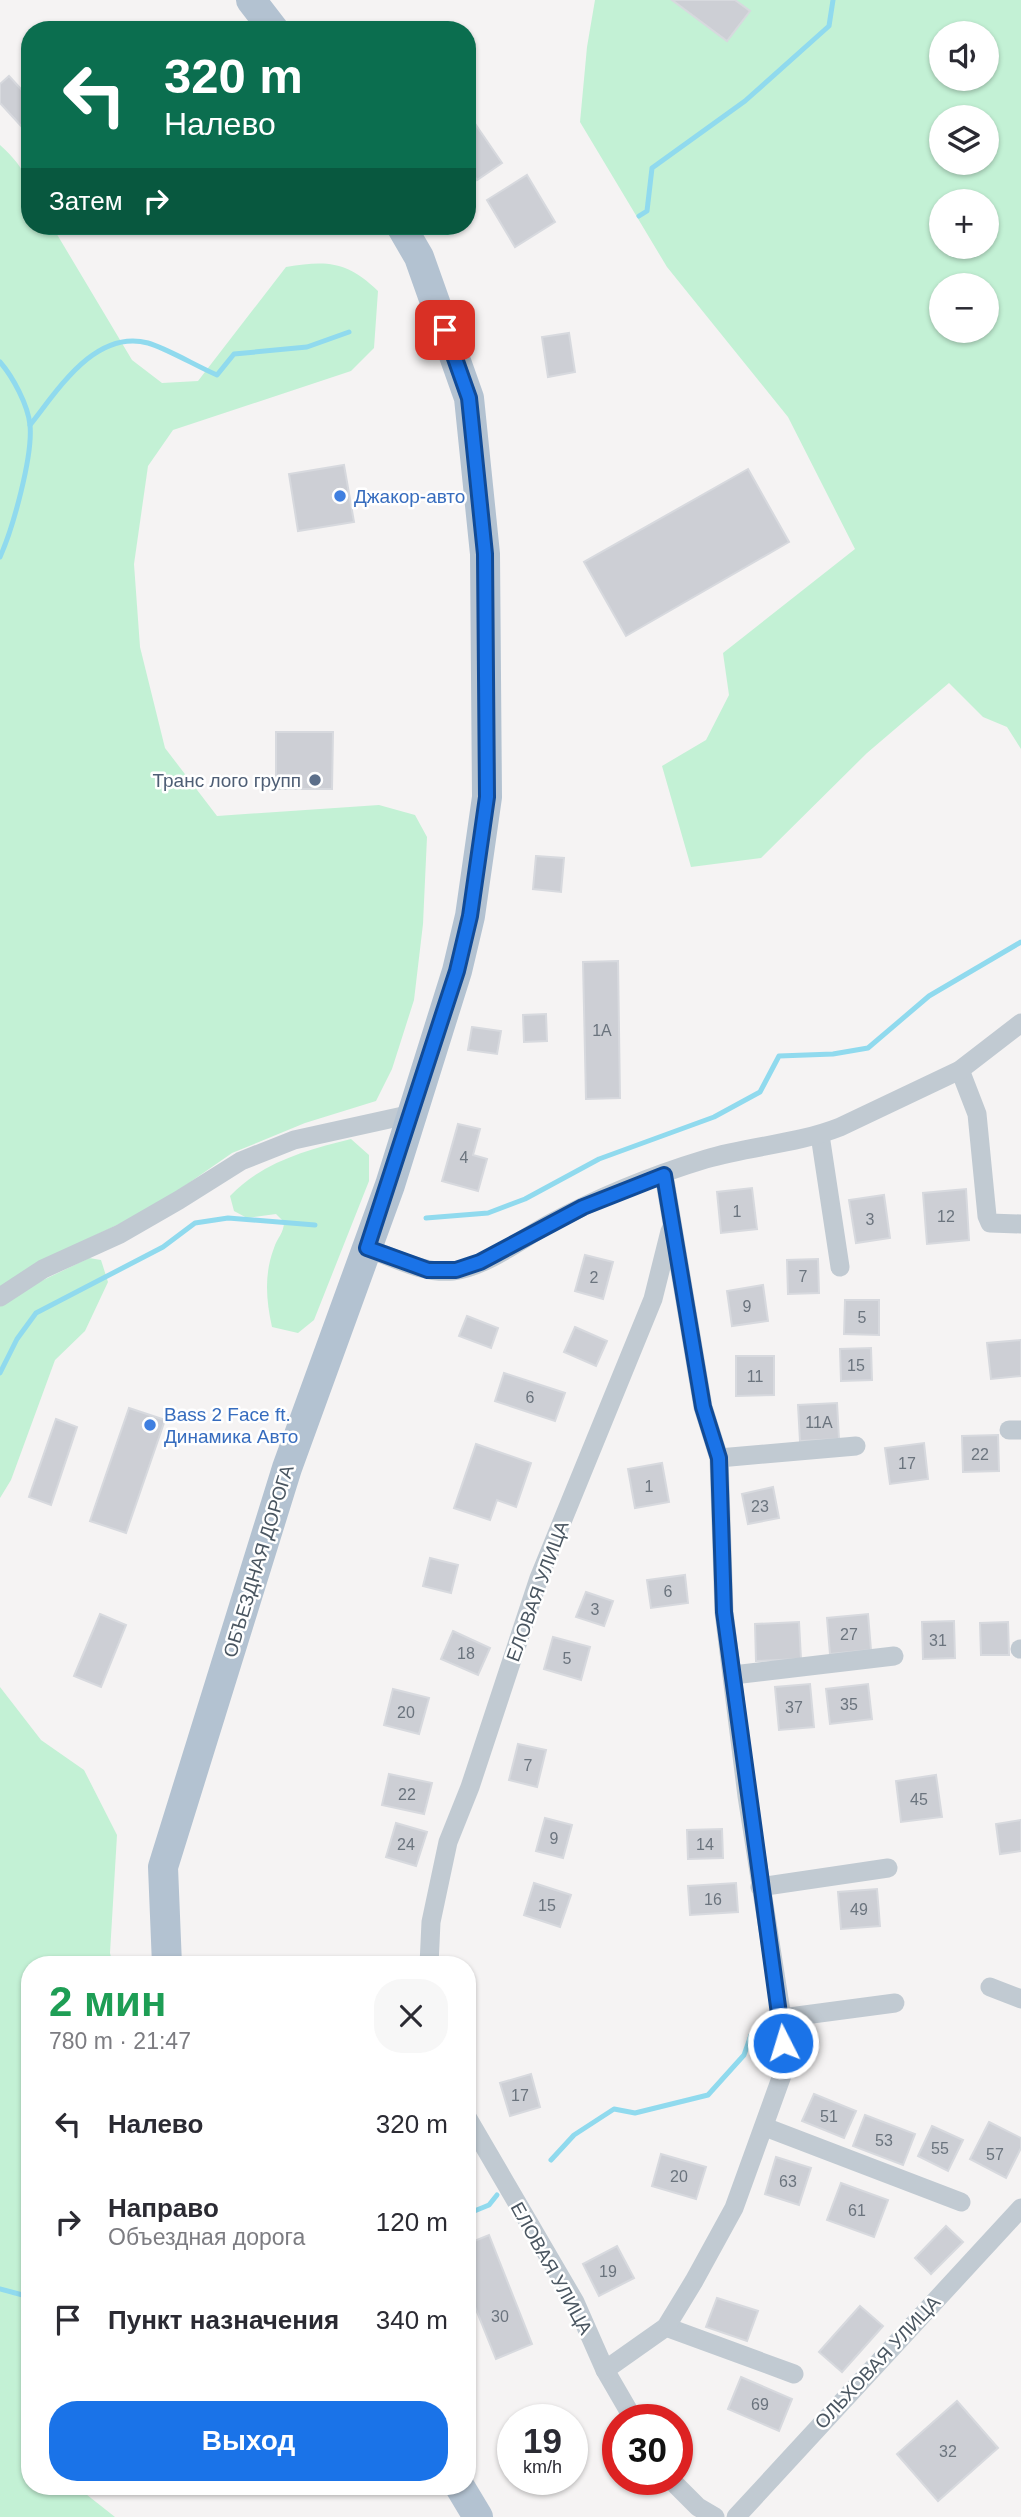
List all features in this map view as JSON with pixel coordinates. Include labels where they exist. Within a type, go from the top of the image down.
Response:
[{"type":"main road","points":[[251,0],[267,21]]},
{"type":"main road","name":"ОБЪЕЗДНАЯ ДОРОГА","points":[[167,1956],[163,1867],[287,1468],[367,1248],[457,971],[470,916],[487,797],[485,581],[469,398],[419,257],[406,235]]},
{"type":"main road","points":[[465,2495],[478,2517]]},
{"type":"street","points":[[367,1248],[428,1270],[456,1270],[480,1262],[583,1207],[706,1159],[820,1135],[960,1069],[1021,1023]]},
{"type":"street","points":[[960,1069],[977,1114],[987,1216],[990,1223],[1021,1224]]},
{"type":"street","points":[[0,1297],[43,1269],[144,1220],[241,1161],[294,1140],[412,1114]]},
{"type":"street","points":[[820,1135],[840,1267]]},
{"type":"street","points":[[605,2370],[666,2327],[734,2208],[785,2067],[782,2018],[760,1887],[724,1612],[719,1458],[703,1407],[664,1175]]},
{"type":"street","name":"ЕЛОВАЯ УЛИЦА","points":[[429,1956],[431,1922],[448,1842],[470,1787],[539,1578],[653,1300],[672,1224]]},
{"type":"street","points":[[719,1458],[856,1446]]},
{"type":"street","points":[[733,1675],[894,1656]]},
{"type":"street","points":[[760,1887],[888,1868]]},
{"type":"street","points":[[990,1987],[1021,1999]]},
{"type":"street","points":[[782,2018],[895,2003]]},
{"type":"street","points":[[765,2127],[961,2202]]},
{"type":"street","name":"ЕЛОВАЯ УЛИЦА","points":[[476,2132],[575,2302],[605,2370],[625,2404]]},
{"type":"street","name":"ОЛЬХОВАЯ УЛИЦА","points":[[736,2517],[1021,2208]]},
{"type":"street","points":[[666,2327],[794,2374]]},
{"type":"street","points":[[686,2495],[698,2507],[715,2517]]},
{"type":"green space","points":[[595,0],[1021,0],[1021,749],[1007,727],[983,717],[949,683],[867,753],[761,858],[691,867],[662,766],[706,740],[729,695],[723,653],[855,549],[788,417],[667,267],[580,122],[587,47]]},
{"type":"green space","points":[[0,145],[21,169],[21,235],[57,235],[132,360],[162,383],[198,381],[286,267],[336,265],[356,274],[378,291],[374,348],[351,371],[173,430],[148,466],[134,564],[140,647],[165,748],[217,816],[379,805],[415,815],[427,837],[423,924],[414,1000],[392,1069],[376,1101],[305,1123],[232,1153],[153,1208],[39,1262],[0,1291]]},
{"type":"green space","points":[[351,1139],[369,1155],[369,1181],[314,1320],[298,1333],[272,1327],[267,1277],[275,1244],[284,1222],[276,1214],[247,1218],[234,1211],[230,1196],[256,1174],[271,1166],[302,1153]]},
{"type":"green space","points":[[89,1258],[101,1260],[108,1282],[85,1331],[55,1360],[11,1480],[0,1498],[0,1306],[35,1284]]},
{"type":"green space","points":[[0,1687],[41,1740],[84,1770],[117,1835],[111,1956],[21,1956],[21,2495],[87,2495],[115,2517],[0,2517]]},
{"type":"building","points":[[672,0],[735,0],[750,11],[727,41]]},
{"type":"building","points":[[9,76],[21,89],[21,126],[0,103],[0,84]]},
{"type":"building","points":[[476,125],[502,163],[476,178]]},
{"type":"building","points":[[527,175],[555,222],[515,247],[487,200]]},
{"type":"building","points":[[569,333],[575,372],[548,377],[542,337]]},
{"type":"building","points":[[344,465],[354,522],[298,531],[289,474]]},
{"type":"building","points":[[748,469],[789,542],[626,636],[584,562]]},
{"type":"building","points":[[276,732],[333,732],[332,789],[276,789]]},
{"type":"building","points":[[536,856],[564,858],[561,892],[533,889]]},
{"type":"building","points":[[618,961],[620,1098],[586,1099],[583,962]]},
{"type":"building","points":[[546,1014],[547,1041],[524,1042],[523,1015]]},
{"type":"building","points":[[472,1027],[501,1031],[497,1054],[468,1050]]},
{"type":"building","points":[[458,1124],[480,1129],[473,1155],[487,1159],[478,1191],[442,1181]]},
{"type":"building","points":[[752,1188],[757,1229],[721,1233],[717,1192]]},
{"type":"building","points":[[966,1189],[969,1240],[927,1244],[923,1193]]},
{"type":"building","points":[[884,1195],[890,1238],[856,1243],[849,1200]]},
{"type":"building","points":[[585,1255],[613,1262],[603,1299],[575,1291]]},
{"type":"building","points":[[818,1259],[819,1293],[788,1294],[787,1260]]},
{"type":"building","points":[[763,1285],[768,1321],[732,1326],[727,1291]]},
{"type":"building","points":[[845,1300],[879,1300],[879,1335],[844,1334]]},
{"type":"building","points":[[467,1316],[498,1328],[491,1348],[459,1336]]},
{"type":"building","points":[[575,1327],[607,1341],[596,1366],[564,1352]]},
{"type":"building","points":[[1021,1340],[1021,1376],[991,1379],[987,1343]]},
{"type":"building","points":[[871,1348],[872,1380],[841,1381],[840,1349]]},
{"type":"building","points":[[736,1356],[774,1356],[774,1395],[736,1396]]},
{"type":"building","points":[[504,1373],[565,1393],[555,1421],[495,1401]]},
{"type":"building","points":[[837,1403],[839,1439],[800,1441],[798,1405]]},
{"type":"building","points":[[129,1408],[165,1420],[126,1533],[90,1521]]},
{"type":"building","points":[[56,1419],[77,1427],[51,1505],[29,1497]]},
{"type":"building","points":[[998,1435],[999,1471],[963,1472],[962,1436]]},
{"type":"building","points":[[924,1443],[928,1479],[890,1484],[885,1448]]},
{"type":"building","points":[[476,1444],[531,1463],[516,1507],[497,1500],[490,1520],[454,1508]]},
{"type":"building","points":[[662,1463],[669,1502],[635,1508],[628,1469]]},
{"type":"building","points":[[773,1487],[779,1518],[748,1524],[742,1494]]},
{"type":"building","points":[[430,1558],[458,1565],[451,1593],[423,1586]]},
{"type":"building","points":[[685,1575],[688,1603],[651,1608],[647,1580]]},
{"type":"building","points":[[586,1592],[613,1601],[604,1626],[576,1617]]},
{"type":"building","points":[[100,1614],[126,1625],[101,1687],[74,1676]]},
{"type":"building","points":[[868,1614],[871,1650],[830,1654],[827,1618]]},
{"type":"building","points":[[954,1621],[955,1658],[923,1659],[922,1622]]},
{"type":"building","points":[[799,1622],[801,1659],[756,1661],[755,1624]]},
{"type":"building","points":[[1008,1622],[1009,1655],[981,1655],[980,1623]]},
{"type":"building","points":[[453,1631],[490,1648],[478,1675],[441,1659]]},
{"type":"building","points":[[553,1637],[590,1647],[581,1680],[544,1669]]},
{"type":"building","points":[[810,1684],[814,1727],[779,1730],[775,1687]]},
{"type":"building","points":[[868,1684],[872,1719],[830,1724],[826,1689]]},
{"type":"building","points":[[393,1689],[429,1698],[419,1734],[384,1725]]},
{"type":"building","points":[[518,1744],[546,1750],[537,1787],[509,1780]]},
{"type":"building","points":[[389,1774],[432,1783],[424,1814],[382,1805]]},
{"type":"building","points":[[936,1775],[942,1817],[901,1822],[896,1781]]},
{"type":"building","points":[[545,1818],[572,1825],[563,1858],[536,1851]]},
{"type":"building","points":[[1021,1820],[1021,1851],[1000,1854],[996,1824]]},
{"type":"building","points":[[396,1823],[427,1832],[416,1866],[386,1857]]},
{"type":"building","points":[[722,1829],[723,1858],[688,1859],[687,1830]]},
{"type":"building","points":[[534,1883],[571,1895],[560,1927],[524,1915]]},
{"type":"building","points":[[736,1883],[738,1912],[690,1915],[688,1886]]},
{"type":"building","points":[[877,1889],[880,1926],[841,1929],[838,1892]]},
{"type":"building","points":[[531,2074],[540,2107],[510,2116],[500,2083]]},
{"type":"building","points":[[814,2094],[856,2111],[844,2138],[802,2121]]},
{"type":"building","points":[[865,2115],[915,2134],[903,2165],[853,2146]]},
{"type":"building","points":[[989,2122],[1021,2138],[1021,2148],[1006,2178],[970,2159]]},
{"type":"building","points":[[932,2126],[963,2140],[948,2171],[918,2156]]},
{"type":"building","points":[[661,2154],[706,2167],[696,2199],[652,2186]]},
{"type":"building","points":[[776,2157],[811,2168],[799,2205],[765,2194]]},
{"type":"building","points":[[841,2183],[888,2200],[874,2237],[827,2220]]},
{"type":"building","points":[[946,2226],[963,2242],[931,2274],[915,2258]]},
{"type":"building","points":[[489,2235],[532,2344],[496,2359],[476,2309],[476,2240]]},
{"type":"building","points":[[617,2246],[634,2278],[599,2296],[583,2264]]},
{"type":"building","points":[[717,2298],[758,2311],[747,2341],[706,2327]]},
{"type":"building","points":[[860,2306],[883,2326],[842,2372],[819,2352]]},
{"type":"building","points":[[741,2377],[792,2399],[779,2431],[728,2409]]},
{"type":"building","points":[[957,2401],[998,2448],[938,2501],[897,2454]]},
{"type":"waterway","points":[[639,216],[647,211],[652,168],[745,101],[829,26],[833,0]]},
{"type":"waterway","points":[[30,425],[80,366],[111,345],[129,341],[148,343],[217,375],[234,354],[307,347],[349,332]]},
{"type":"waterway","points":[[0,362],[15,383],[30,425],[21,492],[0,557]]},
{"type":"waterway","points":[[426,1218],[488,1213],[525,1199],[599,1159],[714,1117],[760,1092],[779,1056],[833,1054],[868,1048],[929,996],[1021,942]]},
{"type":"waterway","points":[[0,1373],[17,1339],[36,1313],[163,1247],[195,1223],[228,1218],[315,1225]]},
{"type":"waterway","points":[[551,2160],[574,2135],[614,2109],[635,2113],[708,2095],[744,2055],[751,2035]]},
{"type":"waterway","points":[[476,2210],[489,2205],[497,2195]]},
{"type":"waterway","points":[[0,2289],[21,2295]]},
{"type":"place","name":"Джакор-авто","points":[[340,496]]},
{"type":"place","name":"Транс лого групп","points":[[315,780]]},
{"type":"place","name":"Bass 2 Face ft. Динамика Авто","points":[[150,1425]]},
{"type":"route","points":[[445,330],[469,398],[485,554],[487,797],[470,916],[457,971],[390,1185],[367,1248],[428,1270],[456,1270],[480,1262],[583,1207],[664,1175],[703,1407],[719,1458],[724,1612],[760,1887],[782,2018],[783,2043]]}]
